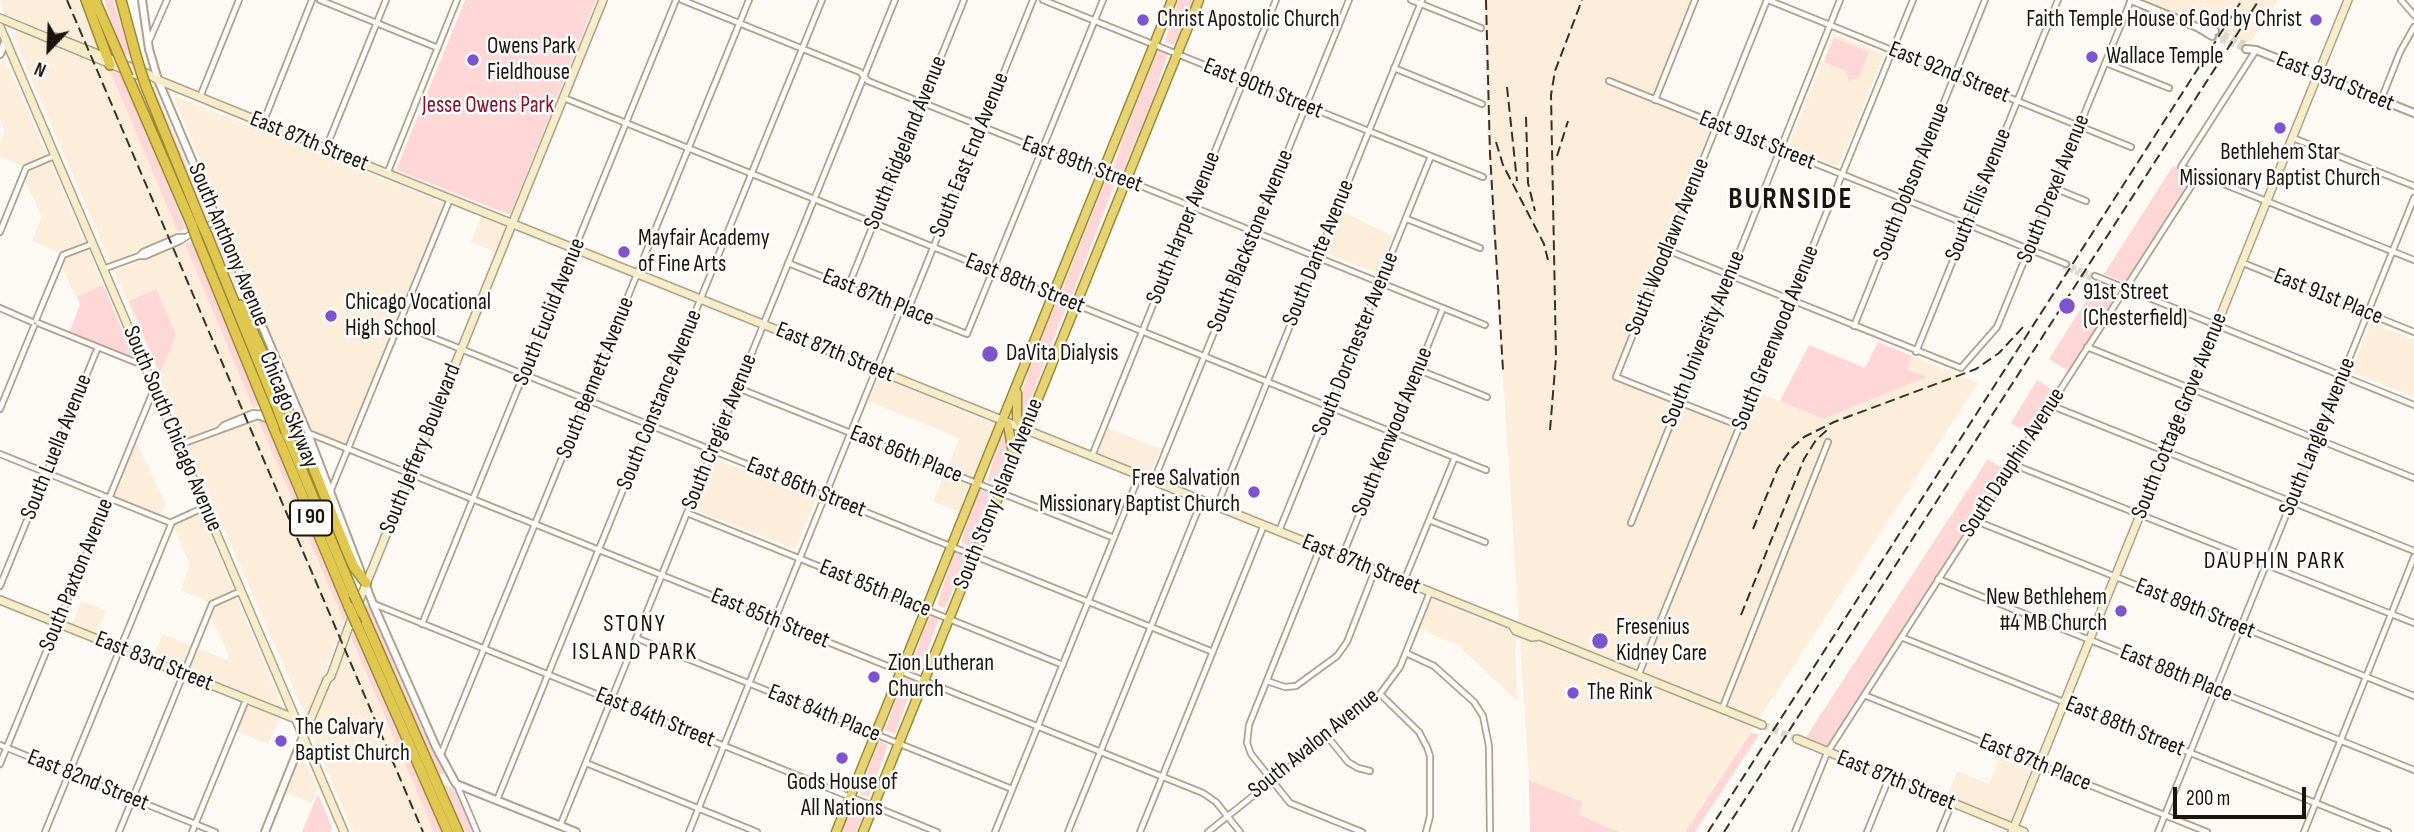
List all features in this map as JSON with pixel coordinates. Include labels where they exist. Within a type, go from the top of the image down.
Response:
[{"type":"highway","points":[[86,0],[109,61]]},
{"type":"highway","name":"Chicago Skyway","points":[[95,0],[202,237],[274,428],[349,607],[353,625],[448,832]]},
{"type":"highway","name":"South Stony Island Avenue","points":[[836,832],[1172,0]]},
{"type":"highway","name":"South Stony Island Avenue","points":[[863,832],[1199,0]]},
{"type":"highway","name":"Chicago Skyway","points":[[121,1],[145,84],[196,223]]},
{"type":"highway","name":"Chicago Skyway","points":[[202,237],[215,256],[354,595],[458,832]]},
{"type":"highway","points":[[215,256],[225,267],[292,418],[304,435],[347,551],[354,567],[366,583]]},
{"type":"highway","points":[[1017,387],[1017,419],[1024,429]]},
{"type":"highway","points":[[1003,420],[1008,425],[1014,456]]},
{"type":"main road","name":"South Jeffery Boulevard","points":[[303,737],[344,632],[353,625],[366,583],[603,0]]},
{"type":"main road","name":"South Cottage Grove Avenue","points":[[2013,830],[2348,0]]},
{"type":"main road","name":"East 87th Street","points":[[0,18],[149,74],[387,174],[1512,625],[1516,631],[1532,637],[1539,636],[1761,727]]},
{"type":"main road","name":"South South Chicago Avenue","points":[[0,27],[343,832]]},
{"type":"main road","name":"East 83rd Street","points":[[0,600],[296,719]]},
{"type":"main road","name":"East 87th Street","points":[[1796,741],[2013,830],[2024,832]]},
{"type":"street","name":"South Anthony Avenue","points":[[142,0],[148,42],[158,80],[304,435],[331,490],[373,604],[424,724],[456,784],[477,832]]},
{"type":"street","points":[[148,42],[167,0]]},
{"type":"street","points":[[200,97],[239,0]]},
{"type":"street","points":[[263,123],[312,0]]},
{"type":"street","points":[[320,0],[438,48]]},
{"type":"street","points":[[326,149],[386,0]]},
{"type":"street","points":[[387,174],[457,0]]},
{"type":"street","name":"South Euclid Avenue","points":[[422,624],[676,0]]},
{"type":"street","name":"East 89th Street","points":[[682,0],[860,72],[869,81],[922,103],[1101,174],[1126,180],[1485,325]]},
{"type":"street","name":"South Bennett Avenue","points":[[440,755],[749,0]]},
{"type":"street","name":"South Constance Avenue","points":[[497,800],[822,0]]},
{"type":"street","name":"South Cregier Avenue","points":[[560,826],[895,0]]},
{"type":"street","name":"South Ridgeland Avenue","points":[[848,286],[964,0]]},
{"type":"street","name":"South East End Avenue","points":[[908,310],[1033,0]]},
{"type":"street","name":"East 90th Street","points":[[1043,0],[1483,177]]},
{"type":"street","points":[[993,271],[1103,0]]},
{"type":"street","name":"South Harper Avenue","points":[[1091,456],[1276,0]]},
{"type":"street","name":"South Blackstone Avenue","points":[[1154,481],[1349,0]]},
{"type":"street","points":[[1411,0],[1481,28]]},
{"type":"street","points":[[1655,100],[1695,0]]},
{"type":"street","name":"East 92nd Street","points":[[1767,0],[2131,146]]},
{"type":"street","name":"South Woodlawn Avenue","points":[[1679,401],[1616,376],[1767,0]]},
{"type":"street","name":"South University Avenue","points":[[1631,523],[1840,0]]},
{"type":"street","name":"South Greenwood Avenue","points":[[1638,676],[1913,0]]},
{"type":"street","name":"South Dobson Avenue","points":[[1854,326],[1985,0]]},
{"type":"street","name":"South Ellis Avenue","points":[[1916,352],[2058,0]]},
{"type":"street","points":[[2131,0],[2213,33]]},
{"type":"street","name":"South Drexel Avenue","points":[[1916,352],[1961,368],[1997,327],[2131,0]]},
{"type":"street","points":[[2401,0],[2414,15]]},
{"type":"street","name":"South Dante Avenue","points":[[1217,506],[1421,2]]},
{"type":"street","points":[[2381,100],[2400,52],[2414,27]]},
{"type":"street","points":[[0,54],[6,40]]},
{"type":"street","name":"East 93rd Street","points":[[2247,47],[2414,113]]},
{"type":"street","points":[[2256,50],[2181,167],[2414,260]]},
{"type":"street","points":[[2106,62],[2169,88]]},
{"type":"street","points":[[1394,68],[1482,104]]},
{"type":"street","name":"East 91st Street","points":[[1609,81],[2063,265]]},
{"type":"street","name":"East 88th Street","points":[[564,99],[1486,470]]},
{"type":"street","points":[[2292,138],[2414,186]]},
{"type":"street","points":[[0,232],[26,168],[55,156]]},
{"type":"street","name":"South Dorchester Avenue","points":[[1279,532],[1432,156]]},
{"type":"street","name":"South Dauphin Avenue","points":[[1795,832],[1827,752],[2199,174]]},
{"type":"street","points":[[2054,188],[2086,201]]},
{"type":"street","name":"South Langley Avenue","points":[[2158,832],[2414,198]]},
{"type":"street","points":[[331,490],[450,199]]},
{"type":"street","points":[[1407,219],[1480,248]]},
{"type":"street","points":[[103,269],[217,221]]},
{"type":"street","points":[[0,409],[63,255],[93,244]]},
{"type":"street","points":[[1667,250],[1916,352]]},
{"type":"street","name":"East 87th Place","points":[[788,263],[967,334],[993,271]]},
{"type":"street","name":"East 91st Place","points":[[2242,263],[2414,332]]},
{"type":"street","points":[[2096,278],[2414,405]]},
{"type":"street","points":[[0,308],[146,366]]},
{"type":"street","points":[[689,832],[901,308]]},
{"type":"street","name":"South Kenwood Avenue","points":[[1342,557],[1443,308]]},
{"type":"street","name":"East 86th Street","points":[[399,324],[1213,652]]},
{"type":"street","name":"South Luella Avenue","points":[[0,586],[98,347]]},
{"type":"street","points":[[2087,347],[2414,478]]},
{"type":"street","points":[[1419,370],[1486,397]]},
{"type":"street","name":"South Paxton Avenue","points":[[0,764],[155,387]]},
{"type":"street","name":"East 86th Place","points":[[738,388],[1114,538]]},
{"type":"street","points":[[1679,401],[1740,426]]},
{"type":"street","points":[[2050,405],[2414,551]]},
{"type":"street","name":"East 85th Street","points":[[179,445],[258,416],[411,474],[1202,793],[1216,802],[1240,832]]},
{"type":"street","points":[[1722,710],[1828,442]]},
{"type":"street","points":[[0,454],[172,523]]},
{"type":"street","points":[[1404,582],[1455,457]]},
{"type":"street","points":[[2012,464],[2414,623]]},
{"type":"street","points":[[995,832],[1139,475]]},
{"type":"street","points":[[1068,832],[1202,500]]},
{"type":"street","points":[[45,832],[172,523],[205,507]]},
{"type":"street","name":"East 85th Place","points":[[687,513],[1063,664]]},
{"type":"street","points":[[1429,520],[1485,542]]},
{"type":"street","name":"East 89th Street","points":[[1976,521],[2414,696]]},
{"type":"street","points":[[1140,832],[1264,525]]},
{"type":"street","points":[[1320,548],[1249,725],[1247,737],[1251,754],[1290,803],[1362,832]]},
{"type":"street","points":[[2304,832],[2414,557]]},
{"type":"street","points":[[1267,681],[1285,687],[1296,686],[1337,656],[1347,642],[1375,570]]},
{"type":"street","name":"East 88th Place","points":[[1938,579],[2414,770]]},
{"type":"street","points":[[119,832],[212,604],[241,591]]},
{"type":"street","name":"South Avalon Avenue","points":[[1227,815],[1380,694],[1395,675],[1406,653],[1430,593]]},
{"type":"street","name":"East 84th Street","points":[[373,604],[937,832]]},
{"type":"street","name":"East 88th Street","points":[[1901,637],[2389,832]]},
{"type":"street","name":"East 84th Place","points":[[636,638],[1012,789]]},
{"type":"street","points":[[1406,653],[1442,672],[1474,702],[1483,716],[1489,746],[1490,832]]},
{"type":"street","points":[[1380,694],[1419,732],[1430,756],[1430,816],[1426,832]]},
{"type":"street","name":"East 87th Place","points":[[1864,695],[2207,832]]},
{"type":"street","points":[[192,832],[246,699]]},
{"type":"street","name":"East 83rd Street","points":[[296,719],[309,724]]},
{"type":"street","points":[[1327,736],[1348,762],[1357,768],[1370,771]]},
{"type":"street","name":"South Jeffery Boulevard","points":[[265,832],[303,737]]},
{"type":"street","name":"East 82nd Street","points":[[0,745],[215,832]]},
{"type":"street","points":[[586,763],[757,832]]},
{"type":"street","points":[[1867,832],[1889,778]]},
{"type":"street","points":[[456,784],[576,832]]},
{"type":"street","points":[[1940,832],[1952,803]]},
{"type":"street","points":[[1208,832],[1227,815]]},
{"type":"shaded area","points":[[0,0],[78,0],[99,50],[56,36],[4,14]]},
{"type":"shaded area","points":[[1484,0],[1693,0],[1651,102],[1712,127],[1615,375],[1744,425],[1758,392],[1823,419],[1926,377],[1906,369],[1912,356],[1978,383],[1685,832],[1619,832],[1578,815],[1583,801],[1529,780],[1488,145]]},
{"type":"shaded area","points":[[2145,0],[2278,0],[2250,43]]},
{"type":"shaded area","points":[[17,30],[109,69],[178,232],[111,263],[13,36]]},
{"type":"shaded area","points":[[1834,34],[1884,54],[1838,167],[1788,147]]},
{"type":"shaded area","points":[[4,58],[48,157],[24,167],[0,156],[0,141],[4,130],[0,120],[0,65]]},
{"type":"shaded area","name":"Chicago Vocational High School","points":[[174,96],[444,203],[347,445],[309,429]]},
{"type":"shaded area","points":[[50,162],[85,244],[61,253],[32,241],[42,217],[25,180],[28,172]]},
{"type":"shaded area","points":[[1343,212],[1392,236],[1377,273],[1326,253]]},
{"type":"shaded area","points":[[481,217],[506,227],[496,252],[471,242]]},
{"type":"shaded area","points":[[185,244],[253,408],[186,439],[114,271]]},
{"type":"shaded area","points":[[87,249],[103,285],[75,296],[62,266],[65,259]]},
{"type":"shaded area","points":[[2371,322],[2414,340],[2414,397],[2351,372]]},
{"type":"shaded area","points":[[879,376],[995,425],[959,512],[933,501],[960,438],[868,401]]},
{"type":"shaded area","points":[[258,419],[344,622],[306,717],[188,446]]},
{"type":"shaded area","points":[[1108,428],[1160,449],[1150,474],[1098,453]]},
{"type":"shaded area","points":[[136,441],[165,504],[160,516],[113,497]]},
{"type":"shaded area","points":[[716,459],[816,499],[795,549],[696,510]]},
{"type":"shaded area","points":[[200,512],[234,592],[210,603],[181,590],[190,564],[174,528],[176,522]]},
{"type":"shaded area","points":[[236,597],[281,707],[188,671],[197,648],[227,660],[229,656],[211,616],[214,607]]},
{"type":"shaded area","points":[[1428,598],[1515,633],[1517,701],[1458,645],[1417,628]]},
{"type":"shaded area","points":[[82,601],[106,611],[96,634],[72,624]]},
{"type":"shaded area","points":[[163,634],[192,646],[183,669],[153,657]]},
{"type":"shaded area","points":[[351,637],[434,832],[353,832],[311,733]]},
{"type":"shaded area","points":[[247,704],[279,718],[268,744],[237,731]]},
{"type":"shaded area","points":[[302,755],[318,788],[312,803],[286,793]]},
{"type":"shaded area","points":[[2000,758],[2031,770],[2010,822],[1947,797],[1957,771],[1989,784]]},
{"type":"green space","points":[[104,0],[113,0],[131,57],[123,54]]},
{"type":"green space","name":"Jesse Owens Park","points":[[465,0],[596,0],[510,215],[396,170]]},
{"type":"green space","points":[[1178,0],[1195,0],[1176,46],[1165,42]]},
{"type":"green space","points":[[1834,38],[1869,52],[1859,77],[1849,81],[1846,71],[1824,62]]},
{"type":"green space","points":[[1158,50],[1168,54],[1122,173],[1113,169]]},
{"type":"green space","points":[[109,69],[121,74],[186,229],[178,232]]},
{"type":"green space","points":[[152,87],[154,88],[209,218],[206,219]]},
{"type":"green space","points":[[2173,166],[2195,175],[2126,283],[2104,274]]},
{"type":"green space","points":[[1106,179],[1115,183],[1072,296],[1062,290]]},
{"type":"green space","points":[[214,231],[298,419],[296,421],[212,232]]},
{"type":"green space","points":[[192,241],[259,406],[253,408],[185,244]]},
{"type":"green space","points":[[103,285],[133,356],[131,358],[69,333],[80,305],[77,296]]},
{"type":"green space","points":[[2096,285],[2118,294],[2068,371],[2049,359]]},
{"type":"green space","points":[[156,289],[176,335],[160,373],[129,301]]},
{"type":"green space","points":[[1056,303],[1066,307],[1023,419],[1019,418],[1019,401],[1035,352]]},
{"type":"green space","points":[[1878,342],[1912,356],[1907,369],[1927,377],[1823,419],[1780,401],[1809,345],[1865,368]]},
{"type":"green space","points":[[2037,380],[2055,391],[2028,434],[2011,423]]},
{"type":"green space","points":[[258,419],[266,423],[346,615],[344,622]]},
{"type":"green space","points":[[1004,426],[1009,448],[997,484],[987,481]]},
{"type":"green space","points":[[1988,459],[2005,470],[1829,744],[1824,745],[1806,737]]},
{"type":"green space","points":[[979,489],[990,494],[972,547],[961,542]]},
{"type":"green space","points":[[954,552],[967,557],[945,608],[937,605]]},
{"type":"green space","points":[[368,604],[422,729],[445,771],[444,774],[439,774],[412,714],[365,606]]},
{"type":"green space","points":[[929,614],[939,619],[920,671],[911,667]]},
{"type":"green space","points":[[353,632],[442,832],[434,832],[351,637]]},
{"type":"green space","points":[[904,677],[914,681],[895,734],[885,730]]},
{"type":"green space","points":[[1751,732],[1759,735],[1695,832],[1685,832]]},
{"type":"green space","points":[[878,741],[888,745],[869,797],[860,794]]},
{"type":"green space","points":[[1529,780],[1583,802],[1579,815],[1619,832],[1530,832]]},
{"type":"green space","points":[[444,784],[455,790],[473,832],[465,832]]},
{"type":"green space","points":[[317,796],[332,827],[330,832],[302,832]]},
{"type":"green space","points":[[853,803],[865,809],[856,832],[841,832]]},
{"type":"tunnel","points":[[2215,31],[2248,45]]},
{"type":"tunnel","points":[[2212,36],[2246,49]]},
{"type":"tunnel","points":[[2066,264],[2095,276]]},
{"type":"tunnel","points":[[2063,267],[2092,279]]},
{"type":"tunnel","points":[[1762,725],[1797,739]]},
{"type":"railway","points":[[67,0],[423,832]]},
{"type":"railway","points":[[1486,0],[1490,154],[1503,370]]},
{"type":"railway","points":[[1550,430],[1556,357],[1551,95],[1555,71],[1582,0]]},
{"type":"railway","points":[[1708,832],[2242,0]]},
{"type":"railway","points":[[1724,832],[2259,0]]},
{"type":"railway","points":[[1507,87],[1517,181]]},
{"type":"railway","points":[[1526,117],[1528,183],[1535,211]]},
{"type":"railway","points":[[1557,156],[1568,121]]},
{"type":"railway","points":[[1496,142],[1503,165],[1544,244],[1548,260]]},
{"type":"railway","points":[[1753,529],[1778,468],[1792,448],[1804,437],[1834,422],[1976,369],[1999,353],[2024,326]]},
{"type":"railway","points":[[1741,615],[1804,459],[1816,440],[1827,430]]},
{"type":"place","name":"Christ Apostolic Church","points":[[1143,20]]},
{"type":"place","name":"Faith Temple House of God by Christ","points":[[2316,20]]},
{"type":"place","name":"Wallace Temple","points":[[2092,57]]},
{"type":"place","name":"Owens Park Fieldhouse","points":[[473,60]]},
{"type":"place","name":"Bethlehem Star Missionary Baptist Church","points":[[2280,128]]},
{"type":"place","name":"Mayfair Academy of Fine Arts","points":[[624,252]]},
{"type":"place","name":"91st Street (Chesterfield)","points":[[2067,306]]},
{"type":"place","name":"Chicago Vocational High School","points":[[331,316]]},
{"type":"place","name":"DaVita Dialysis","points":[[990,354]]},
{"type":"place","name":"Free Salvation Missionary Baptist Church","points":[[1254,492]]},
{"type":"place","name":"New Bethlehem #4 MB Church","points":[[2121,611]]},
{"type":"place","name":"Fresenius Kidney Care","points":[[1600,641]]},
{"type":"place","name":"Zion Lutheran Church","points":[[874,677]]},
{"type":"place","name":"The Rink","points":[[1573,693]]},
{"type":"place","name":"The Calvary Baptist Church","points":[[281,741]]},
{"type":"place","name":"Gods House of All Nations","points":[[842,758]]},
{"type":"district","name":"BURNSIDE","points":[[1791,200]]},
{"type":"district","name":"DAUPHIN PARK","points":[[2275,562]]},
{"type":"district","name":"STONY ISLAND PARK","points":[[635,639]]}]
